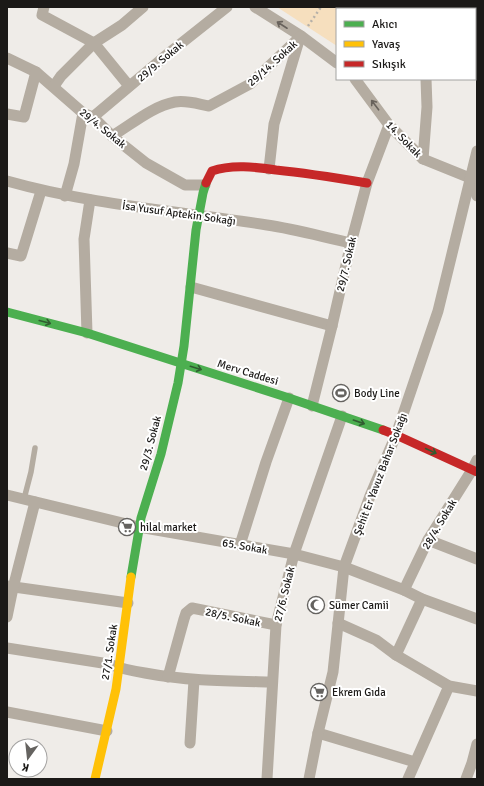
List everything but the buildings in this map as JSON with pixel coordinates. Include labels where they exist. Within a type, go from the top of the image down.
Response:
[{"type":"street","points":[[44,7],[42,15],[94,43],[129,86]]},
{"type":"street","points":[[54,86],[61,76],[94,43],[122,25],[143,7]]},
{"type":"street","name":"29/9. Sokak","points":[[88,115],[129,86],[169,52],[227,7]]},
{"type":"street","points":[[255,7],[301,36],[336,63]]},
{"type":"street","points":[[269,169],[274,124],[301,36]]},
{"type":"street","name":"29/14. Sokak","points":[[112,136],[160,107],[176,102],[190,102],[209,106],[250,84],[301,36]]},
{"type":"street","name":"29/4. Sokak","points":[[7,58],[36,72],[146,163],[185,185],[205,185]]},
{"type":"street","points":[[7,114],[24,117],[36,72]]},
{"type":"street","name":"14. Sokak","points":[[356,80],[389,124],[423,159],[474,176]]},
{"type":"street","points":[[423,159],[427,107],[426,80]]},
{"type":"street","points":[[65,196],[88,115]]},
{"type":"street","name":"29/7. Sokak","points":[[312,406],[332,326],[350,243],[367,183],[389,124]]},
{"type":"street","name":"Şehit Er Yavuz Bahar Sokağı","points":[[309,779],[318,733],[333,672],[344,567],[363,519],[370,496],[396,435],[438,311],[474,176],[477,151]]},
{"type":"street","points":[[205,185],[211,172],[218,168],[226,167],[301,172],[367,183]]},
{"type":"street","points":[[474,176],[477,196]]},
{"type":"street","name":"İsa Yusuf Aptekin Sokağı","points":[[7,181],[65,196],[268,225],[350,243]]},
{"type":"street","name":"29/3. Sokak","points":[[139,527],[164,442],[182,364],[198,216],[205,185]]},
{"type":"street","points":[[7,253],[21,256],[41,191]]},
{"type":"street","points":[[87,333],[84,239],[90,200]]},
{"type":"street","points":[[191,287],[332,326]]},
{"type":"street","name":"Merv Caddesi","points":[[7,312],[87,333],[289,398],[396,435],[475,468]]},
{"type":"street","points":[[240,545],[266,462],[289,398]]},
{"type":"street","name":"27/6. Sokak","points":[[267,779],[276,626],[294,554],[342,416]]},
{"type":"street","name":"28/4. Sokak","points":[[404,590],[428,540],[475,468]]},
{"type":"street","name":"65. Sokak","points":[[7,495],[139,527],[294,554],[344,567],[404,590],[422,599],[477,619]]},
{"type":"street","points":[[7,617],[10,587],[35,502]]},
{"type":"street","name":"27/1. Sokak","points":[[95,779],[107,731],[119,668],[139,527]]},
{"type":"street","points":[[428,540],[477,559]]},
{"type":"street","points":[[10,587],[128,603]]},
{"type":"street","points":[[396,655],[422,599]]},
{"type":"street","name":"28/5. Sokak","points":[[168,677],[186,613],[192,608],[276,626]]},
{"type":"street","points":[[338,623],[376,640],[396,655],[449,686],[477,691]]},
{"type":"street","points":[[7,648],[109,664],[119,668],[168,677],[194,680],[272,682]]},
{"type":"street","points":[[190,743],[194,680]]},
{"type":"street","points":[[408,779],[449,686]]},
{"type":"street","points":[[7,712],[107,731]]},
{"type":"street","points":[[318,733],[415,762]]},
{"type":"street","points":[[466,779],[477,744]]},
{"type":"lane","points":[[24,499],[35,448]]},
{"type":"path","points":[[301,36],[321,7]]},
{"type":"shaded area","points":[[277,7],[409,7],[336,8],[336,45]]},
{"type":"traffic: fast","points":[[131,577],[141,518],[161,454],[178,383],[184,346],[196,230],[206,183]]},
{"type":"traffic: fast","points":[[7,312],[87,333],[383,430]]},
{"type":"traffic: slow","points":[[95,779],[116,689],[131,577]]},
{"type":"traffic: jam","points":[[206,183],[212,171],[227,167],[260,168],[333,177],[367,183]]},
{"type":"traffic: jam","points":[[383,430],[477,472]]},
{"type":"place","name":"Body Line","points":[[341,393]]},
{"type":"place","name":"hilal market","points":[[127,527]]},
{"type":"place","name":"Sümer Camii","points":[[316,605]]},
{"type":"place","name":"Ekrem Gıda","points":[[319,692]]}]
